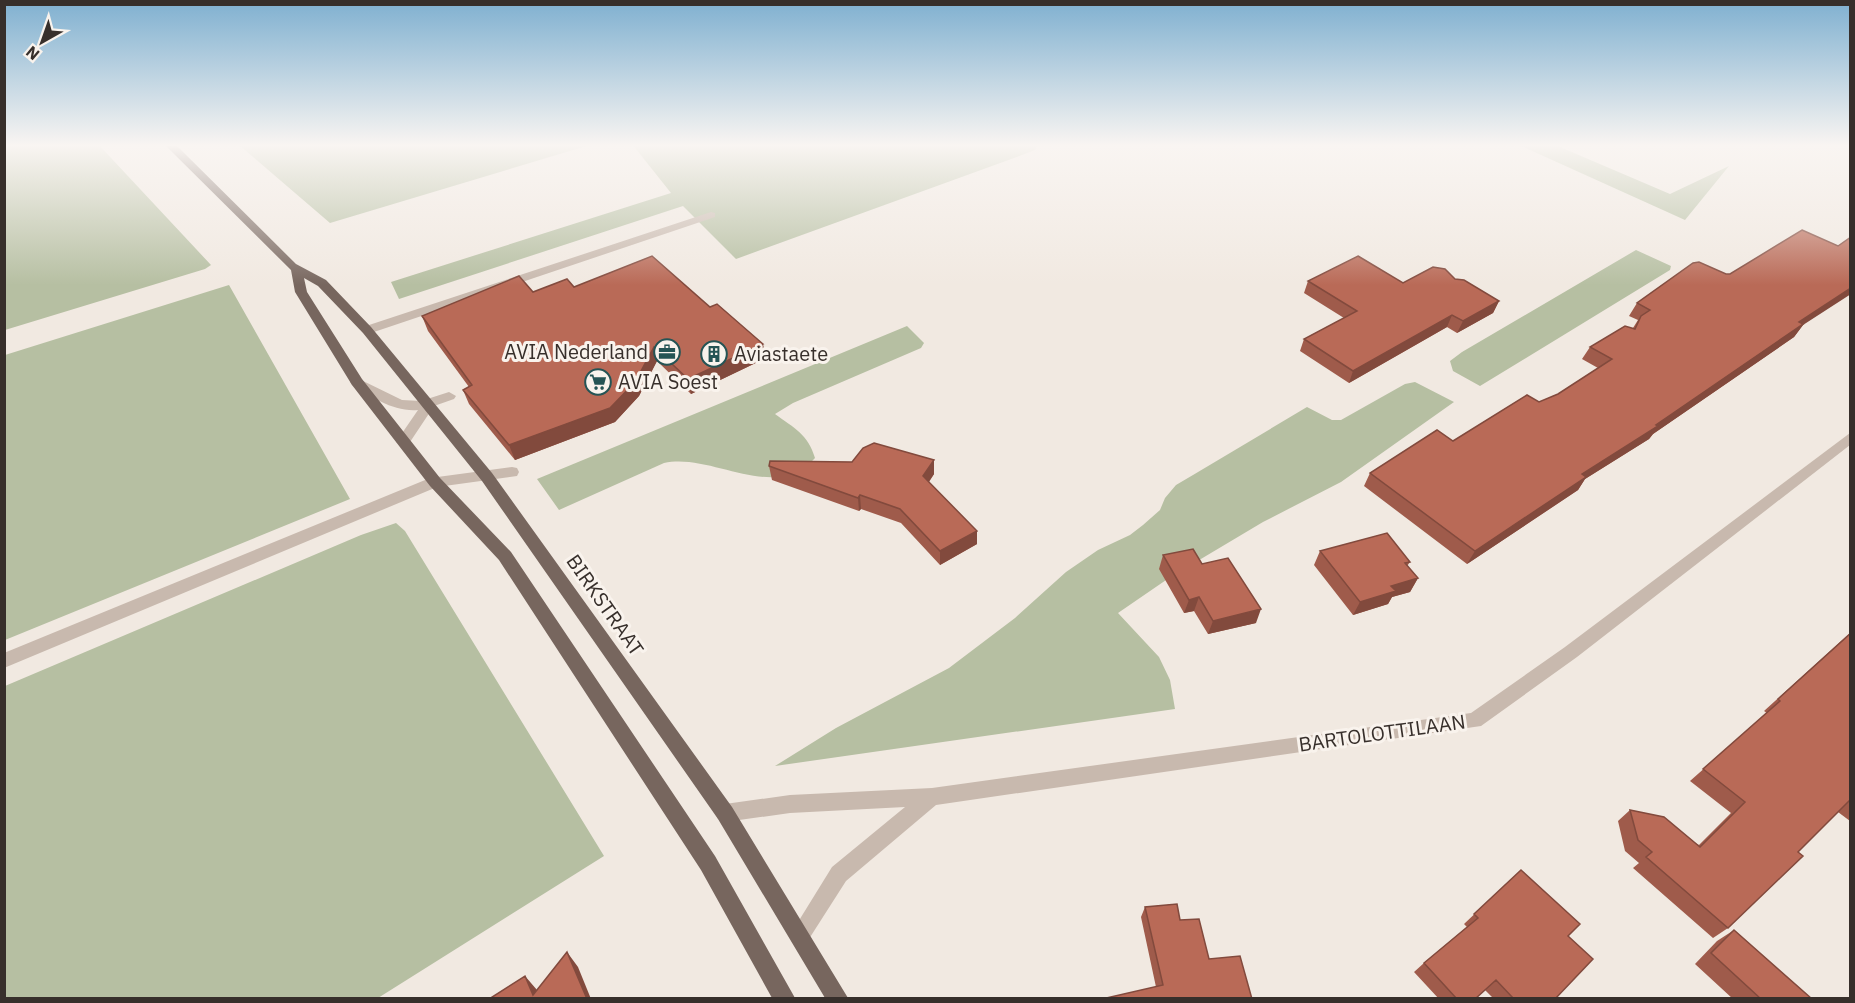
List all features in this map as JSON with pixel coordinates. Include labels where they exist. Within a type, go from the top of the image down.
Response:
[{"type":"main road","name":"BIRKSTRAAT","points":[[217,191],[297,270],[322,283],[367,330],[487,477],[725,813],[800,934],[837,999]]},
{"type":"main road","name":"BIRKSTRAAT","points":[[297,270],[302,292],[357,382],[435,483],[505,556],[708,863],[784,999]]},
{"type":"street","points":[[367,330],[711,215]]},
{"type":"street","points":[[357,382],[397,406],[428,405],[449,396]]},
{"type":"street","points":[[403,442],[428,405]]},
{"type":"street","name":"BARTOLOTTILAAN","points":[[725,813],[790,804],[932,798],[1475,720],[1571,651],[1851,438]]},
{"type":"street","points":[[4,661],[435,483],[512,472]]},
{"type":"street","points":[[800,934],[839,874],[932,798]]},
{"type":"green space","points":[[5,191],[142,191],[211,265],[205,269],[5,330]]},
{"type":"green space","points":[[293,191],[437,191],[330,223]]},
{"type":"green space","points":[[669,191],[924,191],[736,259],[683,206],[399,299],[391,282],[671,193]]},
{"type":"green space","points":[[1620,191],[1663,191],[1670,194],[1677,191],[1709,191],[1685,220]]},
{"type":"green space","points":[[1636,250],[1671,266],[1670,270],[1480,386],[1453,371],[1450,361],[1462,352]]},
{"type":"green space","points":[[229,285],[350,499],[5,640],[5,355]]},
{"type":"green space","points":[[907,326],[924,343],[921,348],[793,403],[775,414],[800,432],[812,450],[815,458],[799,471],[781,477],[762,477],[702,464],[664,463],[559,510],[537,479]]},
{"type":"green space","points":[[1415,382],[1454,402],[1341,482],[1263,522],[1169,578],[1118,613],[1159,657],[1170,680],[1175,709],[775,766],[836,728],[949,668],[1015,618],[1066,572],[1098,550],[1130,535],[1143,525],[1160,510],[1165,498],[1176,485],[1307,407],[1332,420],[1341,420],[1405,384]]},
{"type":"green space","points":[[396,523],[405,531],[604,856],[378,998],[5,998],[5,686],[361,535]]},
{"type":"building","points":[[1802,230],[1838,246],[1851,237],[1851,288],[1799,322],[1803,324],[1656,425],[1658,426],[1582,474],[1586,477],[1475,551],[1370,473],[1437,430],[1453,441],[1527,395],[1539,402],[1558,394],[1612,359],[1590,347],[1625,326],[1635,329],[1641,316],[1650,310],[1637,303],[1693,263],[1699,262],[1730,274]]},
{"type":"building","points":[[652,256],[710,307],[717,304],[763,344],[688,379],[654,347],[635,382],[610,408],[509,445],[463,390],[472,385],[422,316],[519,276],[533,292],[567,279],[574,287]]},
{"type":"building","points":[[1358,256],[1403,283],[1433,267],[1445,269],[1455,279],[1464,280],[1499,301],[1463,321],[1452,315],[1353,371],[1304,339],[1357,311],[1308,281]]},
{"type":"building","points":[[874,443],[934,460],[923,476],[977,531],[940,551],[900,509],[860,495],[858,498],[769,466],[770,461],[852,462],[863,448]]},
{"type":"building","points":[[1387,533],[1410,562],[1405,563],[1418,578],[1391,586],[1396,591],[1360,602],[1320,551]]},
{"type":"building","points":[[1193,549],[1202,564],[1228,558],[1261,609],[1213,621],[1199,597],[1189,600],[1163,555]]},
{"type":"building","points":[[1851,633],[1851,799],[1798,852],[1803,856],[1728,928],[1646,857],[1652,852],[1638,840],[1630,810],[1664,817],[1700,847],[1745,802],[1703,769],[1780,701],[1778,699]]},
{"type":"building","points":[[1521,870],[1580,924],[1568,936],[1593,959],[1555,999],[1514,999],[1496,980],[1475,999],[1457,999],[1424,963],[1478,918],[1474,914]]},
{"type":"building","points":[[1177,904],[1180,920],[1199,919],[1209,959],[1240,956],[1252,999],[1102,999],[1163,985],[1145,907]]},
{"type":"building","points":[[1734,930],[1812,999],[1761,999],[1711,953]]},
{"type":"building","points":[[567,952],[587,999],[489,999],[525,976],[533,995]]},
{"type":"place","name":"AVIA Nederland","points":[[667,352]]},
{"type":"place","name":"Aviastaete","points":[[714,354]]},
{"type":"place","name":"AVIA Soest","points":[[598,382]]}]
